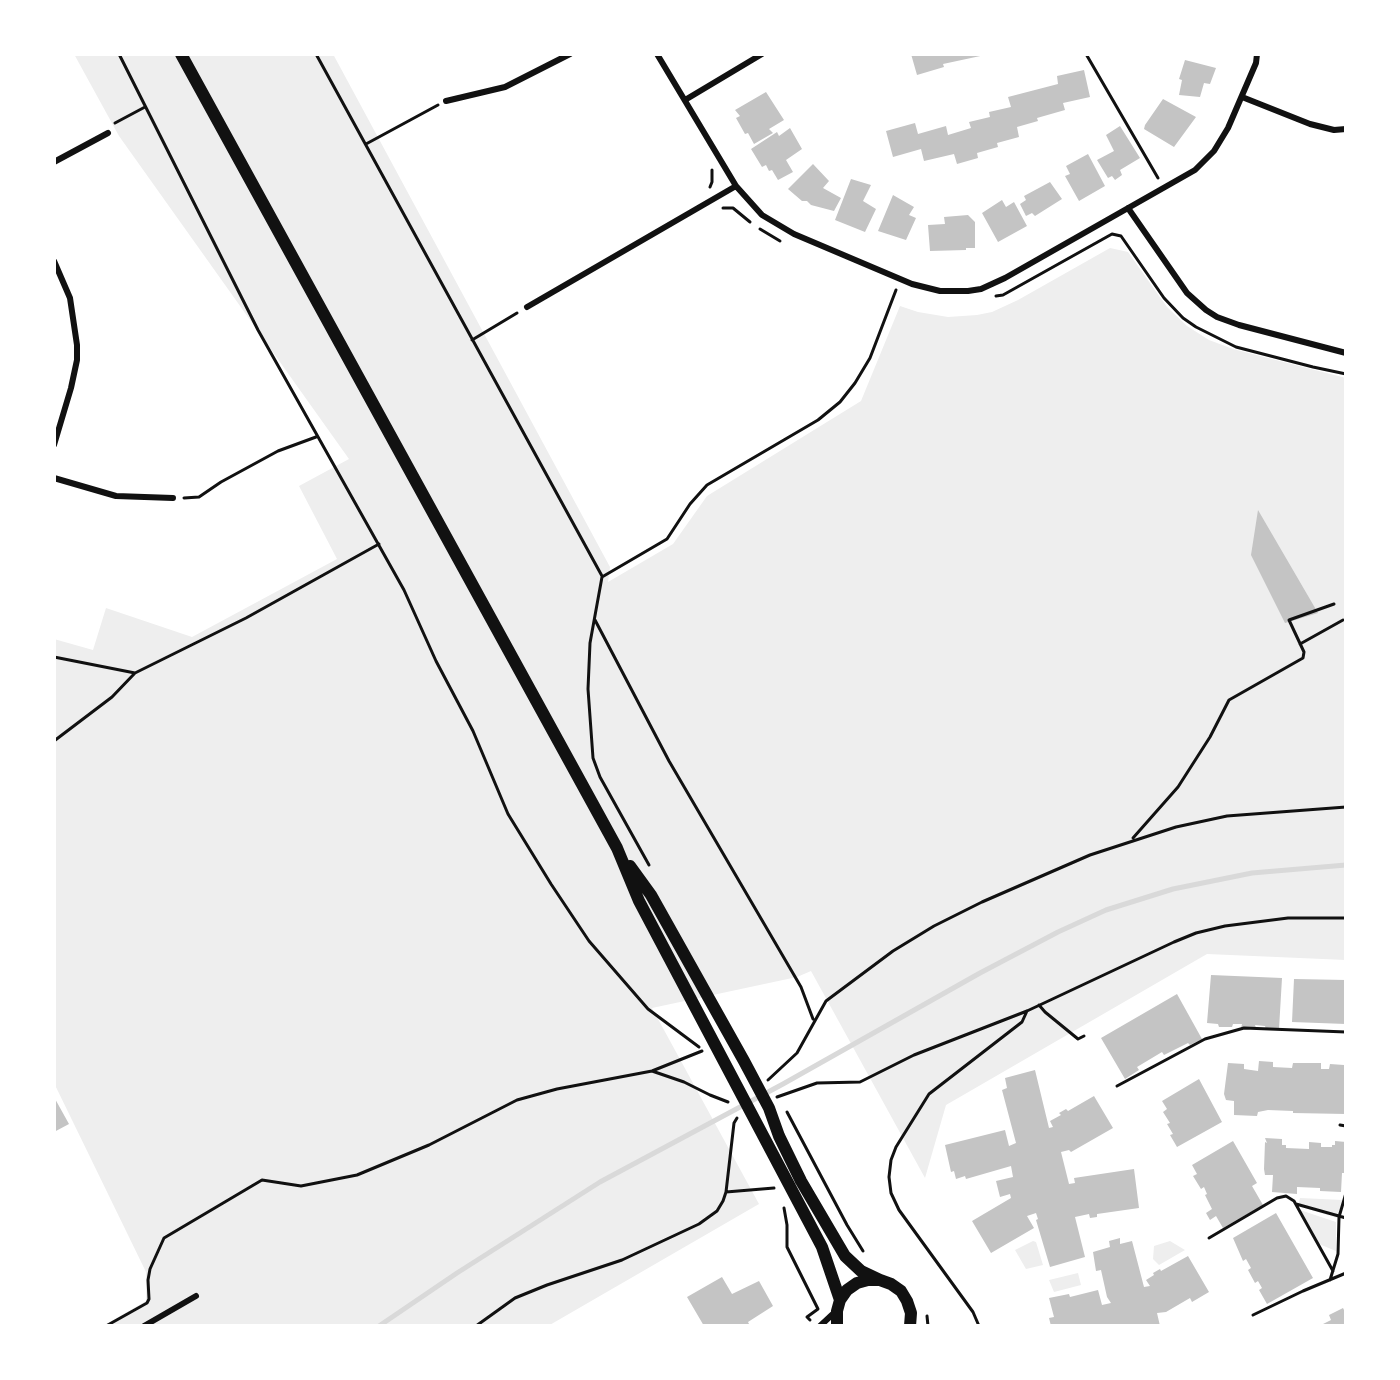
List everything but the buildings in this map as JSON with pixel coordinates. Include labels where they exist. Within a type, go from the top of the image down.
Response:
[{"type":"main road","points":[[181,54],[616,848],[639,901],[822,1247],[838,1306],[837,1326]]},
{"type":"main road","points":[[616,848],[651,895],[744,1061],[769,1108],[779,1136],[801,1181],[845,1256],[861,1271],[901,1291],[907,1301],[911,1322]]},
{"type":"main road","points":[[838,1306],[847,1290],[857,1283],[880,1280]]},
{"type":"street","points":[[446,101],[505,87],[570,54]]},
{"type":"street","points":[[657,54],[736,186],[762,215],[794,234],[912,284],[940,291],[981,289],[1005,278],[1194,170],[1214,151],[1228,128],[1256,63],[1257,54]]},
{"type":"street","points":[[685,100],[762,54]]},
{"type":"street","points":[[1242,97],[1310,124],[1334,130],[1346,129]]},
{"type":"street","points":[[54,162],[108,133]]},
{"type":"street","points":[[527,307],[736,186]]},
{"type":"street","points":[[1128,208],[1187,293],[1206,310],[1239,325],[1346,352]]},
{"type":"street","points":[[54,261],[74,313],[77,360],[54,445]]},
{"type":"street","points":[[54,478],[116,496],[173,498]]},
{"type":"street","points":[[144,1326],[196,1296]]},
{"type":"street","points":[[820,1326],[838,1306]]},
{"type":"path","points":[[106,1326],[147,1304],[150,1269],[164,1238],[262,1180],[301,1186],[357,1175],[429,1145],[517,1100],[557,1089],[652,1071],[704,1050],[648,1009],[589,941],[550,884],[508,814],[473,731],[436,661],[404,590],[316,437],[258,330],[118,54]]},
{"type":"path","points":[[316,54],[602,577],[590,643],[588,689],[593,758],[600,777],[651,868]]},
{"type":"path","points":[[1086,54],[1158,178],[1149,183]]},
{"type":"path","points":[[366,144],[446,101]]},
{"type":"path","points":[[710,167],[713,172],[712,182],[707,193],[719,209],[733,208],[764,232],[786,244]]},
{"type":"path","points":[[1089,231],[1096,243]]},
{"type":"path","points":[[994,297],[1003,295],[1112,234],[1121,236],[1164,298],[1183,318],[1217,339],[1236,347],[1346,374]]},
{"type":"path","points":[[602,577],[667,539],[690,504],[707,484],[818,420],[840,402],[855,383],[870,357],[897,290],[886,286]]},
{"type":"path","points":[[472,340],[527,307]]},
{"type":"path","points":[[173,498],[199,497],[220,482],[278,451],[316,437]]},
{"type":"path","points":[[54,741],[112,697],[135,673],[246,618],[379,544]]},
{"type":"path","points":[[1132,840],[1178,787],[1210,737],[1229,700],[1303,658],[1304,652],[1289,620],[1334,604]]},
{"type":"path","points":[[594,618],[669,761],[801,987],[814,1020]]},
{"type":"path","points":[[1300,644],[1343,620]]},
{"type":"path","points":[[54,657],[135,673]]},
{"type":"path","points":[[768,1080],[797,1053],[826,1001],[893,951],[934,926],[1090,855],[1176,827],[1227,816],[1346,807]]},
{"type":"path","points":[[776,1098],[817,1083],[860,1082],[914,1055],[1027,1011],[1196,933],[1225,926],[1288,918],[1346,918]]},
{"type":"path","points":[[1040,1005],[1045,1012],[1078,1039],[1084,1036]]},
{"type":"path","points":[[979,1326],[973,1312],[899,1210],[891,1193],[889,1177],[891,1160],[896,1147],[929,1094],[1022,1022],[1027,1011]]},
{"type":"path","points":[[1117,1086],[1205,1039],[1244,1028],[1346,1032]]},
{"type":"path","points":[[652,1071],[684,1082],[710,1095]]},
{"type":"path","points":[[476,1326],[515,1298],[622,1260],[699,1224],[717,1211],[726,1192],[734,1123],[736,1119],[746,1114]]},
{"type":"path","points":[[1340,1125],[1346,1126]]},
{"type":"path","points":[[796,1127],[847,1225],[862,1250],[871,1258]]},
{"type":"path","points":[[726,1192],[780,1187]]},
{"type":"path","points":[[1330,1280],[1338,1254],[1340,1217],[1346,1193]]},
{"type":"path","points":[[1209,1238],[1277,1198],[1287,1196],[1296,1204],[1333,1271]]},
{"type":"path","points":[[1296,1204],[1346,1218]]},
{"type":"path","points":[[783,1206],[787,1225],[787,1247],[819,1309],[807,1317],[810,1320]]},
{"type":"path","points":[[175,1232],[178,1237]]},
{"type":"path","points":[[1253,1315],[1346,1273]]},
{"type":"path","points":[[925,1309],[928,1326]]},
{"type":"shaded area","points":[[74,54],[333,54],[610,567],[608,582],[673,544],[707,496],[861,401],[900,306],[918,312],[948,317],[992,312],[1018,300],[1110,248],[1128,252],[1167,307],[1187,326],[1209,340],[1233,349],[1346,378],[1346,960],[1207,954],[946,1105],[925,1178],[811,971],[797,977],[652,1008],[759,1204],[548,1326],[103,1326],[146,1301],[146,1272],[54,1083],[54,639],[93,650],[106,608],[192,637],[337,559],[299,486],[349,459],[119,136]]},
{"type":"shaded area","points":[[1300,1198],[1343,1200],[1337,1218],[1298,1206]]},
{"type":"shaded area","points":[[1300,1210],[1336,1222],[1336,1251],[1319,1244]]},
{"type":"shaded area","points":[[1033,1241],[1036,1242],[1043,1265],[1026,1269],[1015,1250]]},
{"type":"shaded area","points":[[1170,1241],[1185,1250],[1159,1265],[1153,1259],[1154,1246]]},
{"type":"shaded area","points":[[1078,1273],[1081,1285],[1054,1292],[1049,1280]]},
{"type":"waterway","points":[[379,1326],[457,1273],[600,1182],[1058,932],[1106,910],[1173,889],[1252,873],[1346,865]]}]
